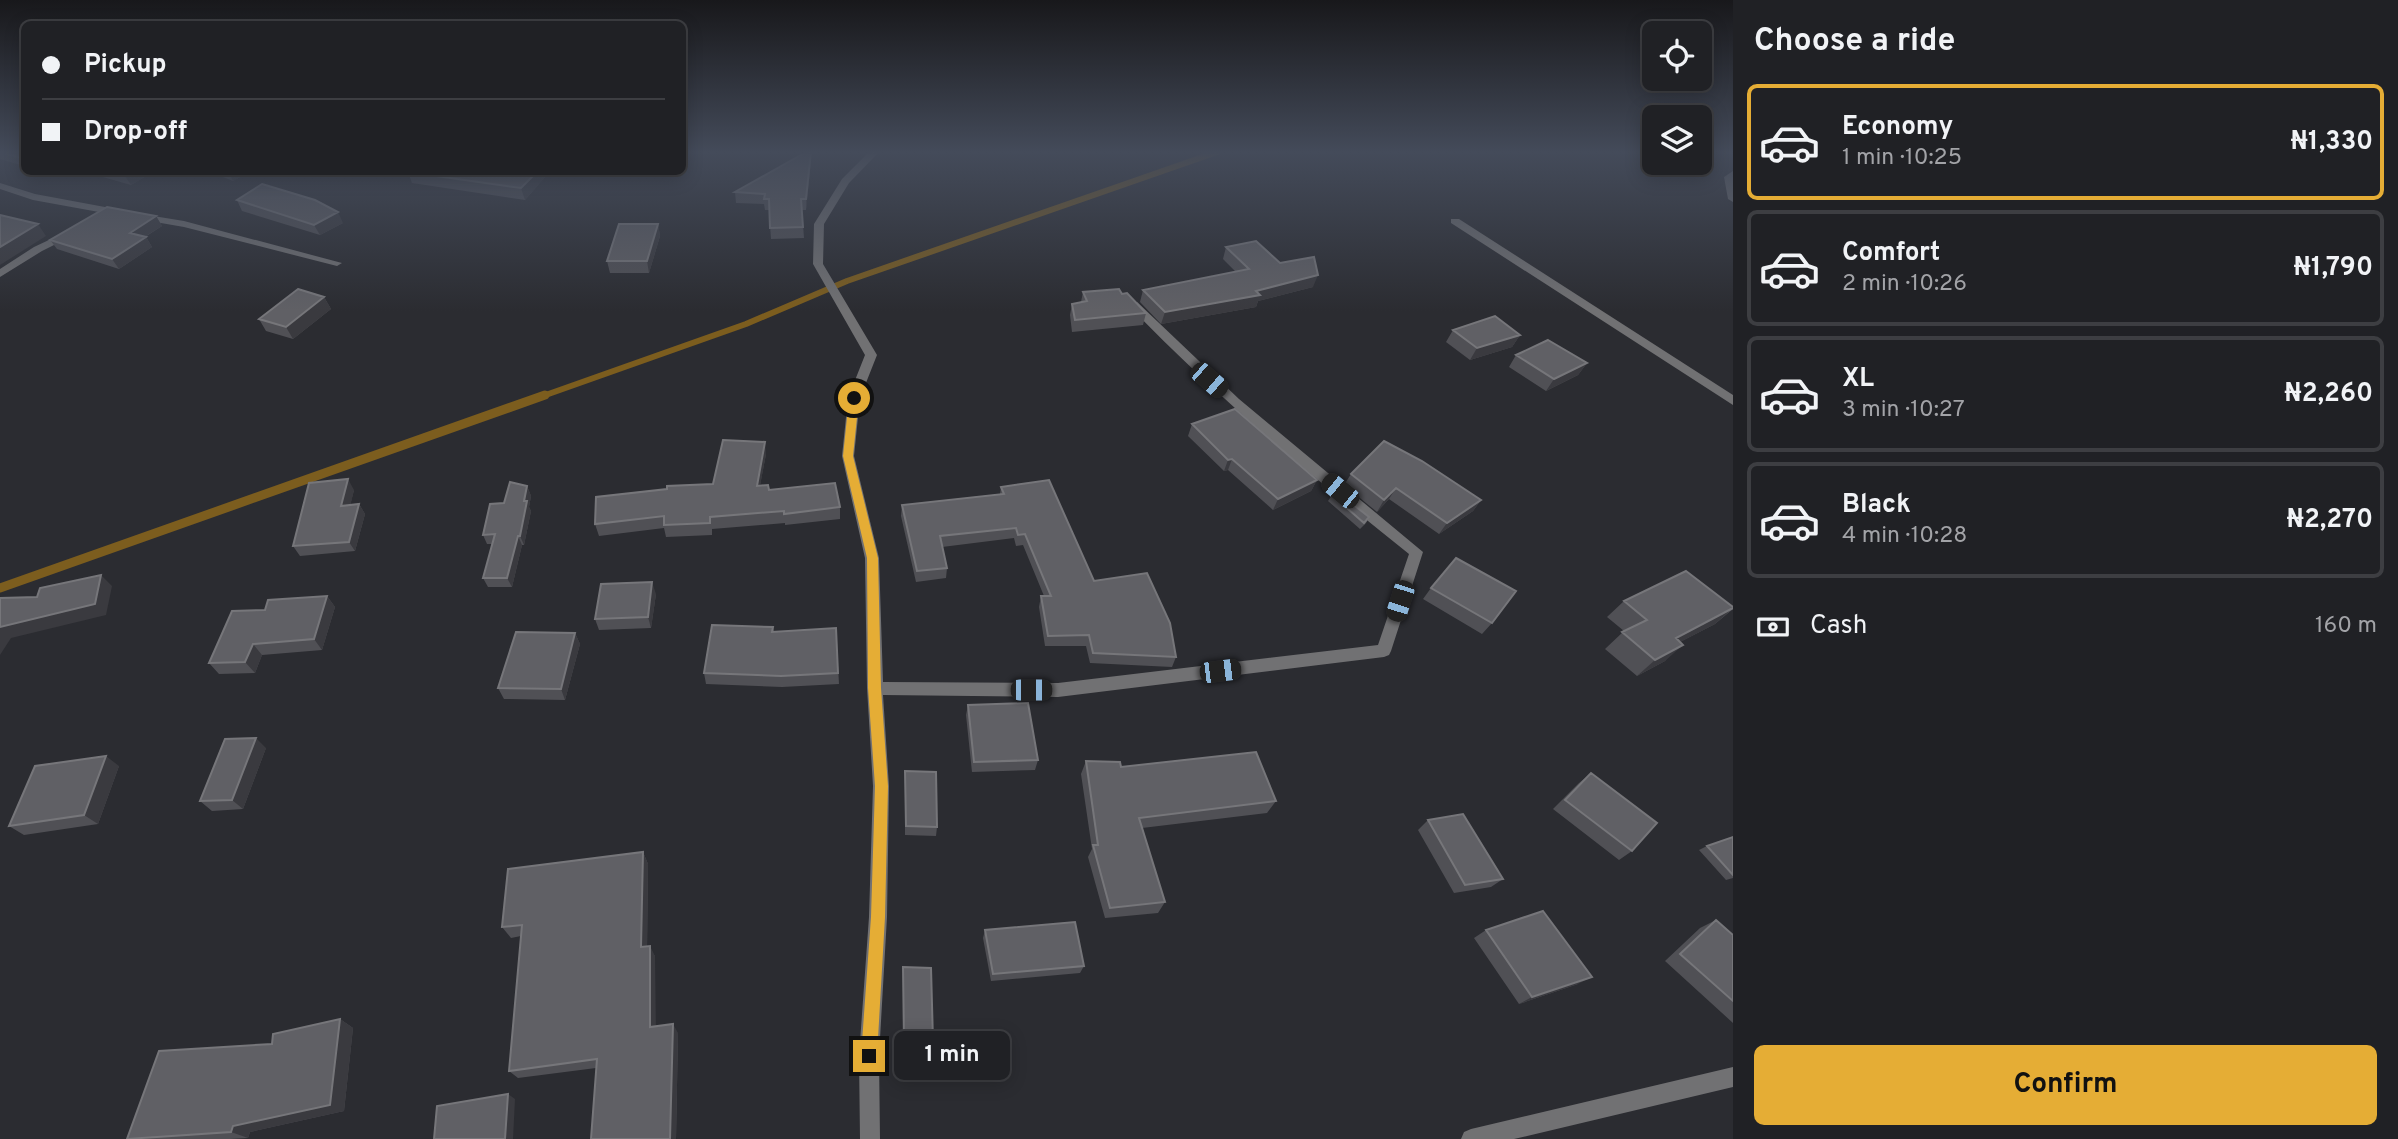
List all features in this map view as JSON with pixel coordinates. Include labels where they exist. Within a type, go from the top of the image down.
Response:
[{"type":"street","points":[[60,204],[97,214],[184,224],[337,263]]},
{"type":"street","points":[[831,204],[819,223],[818,264],[871,355],[854,398],[848,456],[872,558],[875,688],[881,786],[878,917],[869,1056],[870,1139]]},
{"type":"street","points":[[1455,220],[1733,401]]},
{"type":"street","points":[[0,274],[38,249],[73,232]]},
{"type":"street","points":[[875,688],[1058,690],[1384,651],[1416,552],[1301,461],[1190,364],[1124,295]]},
{"type":"street","points":[[1471,1139],[1733,1077]]},
{"type":"building","points":[[250,204],[323,204],[338,212],[314,225]]},
{"type":"building","points":[[769,204],[801,204],[803,227],[770,228]]},
{"type":"building","points":[[107,207],[156,216],[130,233],[146,237],[112,259],[50,240]]},
{"type":"building","points":[[0,215],[38,224],[0,247]]},
{"type":"building","points":[[619,224],[658,224],[647,261],[607,261]]},
{"type":"building","points":[[1256,241],[1280,263],[1314,257],[1318,275],[1256,291],[1260,295],[1165,312],[1143,290],[1249,269],[1226,247]]},
{"type":"building","points":[[298,289],[324,297],[286,327],[259,319]]},
{"type":"building","points":[[1119,289],[1122,294],[1127,293],[1146,313],[1075,320],[1072,304],[1087,301],[1083,292]]},
{"type":"building","points":[[1495,316],[1520,335],[1477,348],[1453,330]]},
{"type":"building","points":[[1548,340],[1587,363],[1554,379],[1516,355]]},
{"type":"building","points":[[1235,409],[1317,480],[1278,499],[1232,459],[1228,460],[1192,424]]},
{"type":"building","points":[[723,440],[765,442],[757,486],[768,485],[769,490],[835,483],[840,507],[784,514],[784,511],[710,517],[710,523],[664,525],[664,516],[595,524],[596,497],[667,489],[667,486],[713,484]]},
{"type":"building","points":[[1384,441],[1422,461],[1481,500],[1447,523],[1396,488],[1384,500],[1351,474]]},
{"type":"building","points":[[348,479],[341,506],[359,504],[349,542],[293,546],[309,483]]},
{"type":"building","points":[[1049,480],[1094,581],[1147,573],[1170,623],[1176,657],[1093,653],[1089,635],[1048,636],[1041,596],[1051,596],[1025,534],[1018,535],[1016,528],[940,536],[947,568],[917,571],[902,505],[1004,494],[1001,487]]},
{"type":"building","points":[[510,482],[527,486],[520,536],[507,578],[483,578],[495,534],[483,535],[490,504],[504,503]]},
{"type":"building","points":[[1336,491],[1369,517],[1364,523],[1332,495]]},
{"type":"building","points":[[1456,558],[1516,591],[1492,623],[1431,588]]},
{"type":"building","points":[[1686,571],[1733,608],[1676,638],[1683,645],[1655,660],[1622,632],[1647,620],[1624,601]]},
{"type":"building","points":[[101,575],[95,604],[0,627],[0,598],[37,597],[40,588]]},
{"type":"building","points":[[652,582],[648,617],[595,619],[601,584]]},
{"type":"building","points":[[327,596],[314,639],[253,644],[245,662],[209,663],[232,611],[265,610],[268,600]]},
{"type":"building","points":[[712,625],[773,627],[772,632],[836,628],[838,673],[781,676],[704,673]]},
{"type":"building","points":[[516,632],[575,633],[561,689],[498,688]]},
{"type":"building","points":[[1028,703],[1038,760],[974,762],[968,705]]},
{"type":"building","points":[[256,738],[232,800],[200,801],[225,739]]},
{"type":"building","points":[[1256,752],[1276,801],[1139,818],[1165,902],[1110,908],[1093,845],[1098,845],[1086,761],[1120,762],[1121,767]]},
{"type":"building","points":[[106,756],[84,815],[9,826],[35,766]]},
{"type":"building","points":[[905,771],[936,772],[937,827],[906,826]]},
{"type":"building","points":[[1591,773],[1657,823],[1632,851],[1565,800]]},
{"type":"building","points":[[1463,814],[1503,879],[1465,885],[1428,820]]},
{"type":"building","points":[[1733,837],[1733,875],[1707,846]]},
{"type":"building","points":[[643,852],[641,947],[650,946],[650,1027],[673,1024],[670,1139],[591,1139],[597,1059],[509,1071],[522,925],[502,927],[508,869]]},
{"type":"building","points":[[1543,911],[1592,977],[1532,997],[1486,930]]},
{"type":"building","points":[[1716,920],[1733,935],[1733,1001],[1680,954]]},
{"type":"building","points":[[1075,922],[1084,966],[993,974],[985,930]]},
{"type":"building","points":[[903,967],[931,968],[933,1041],[904,1042]]},
{"type":"building","points":[[340,1019],[330,1105],[233,1126],[231,1132],[127,1139],[159,1051],[272,1044],[273,1034]]},
{"type":"building","points":[[508,1094],[505,1139],[434,1139],[437,1106]]},
{"type":"waterway","points":[[540,397],[746,324],[847,281],[1067,204]]},
{"type":"waterway","points":[[0,588],[545,395]]},
{"type":"route","points":[[854,398],[848,456],[872,558],[875,688],[881,786],[878,917],[869,1056]]}]
